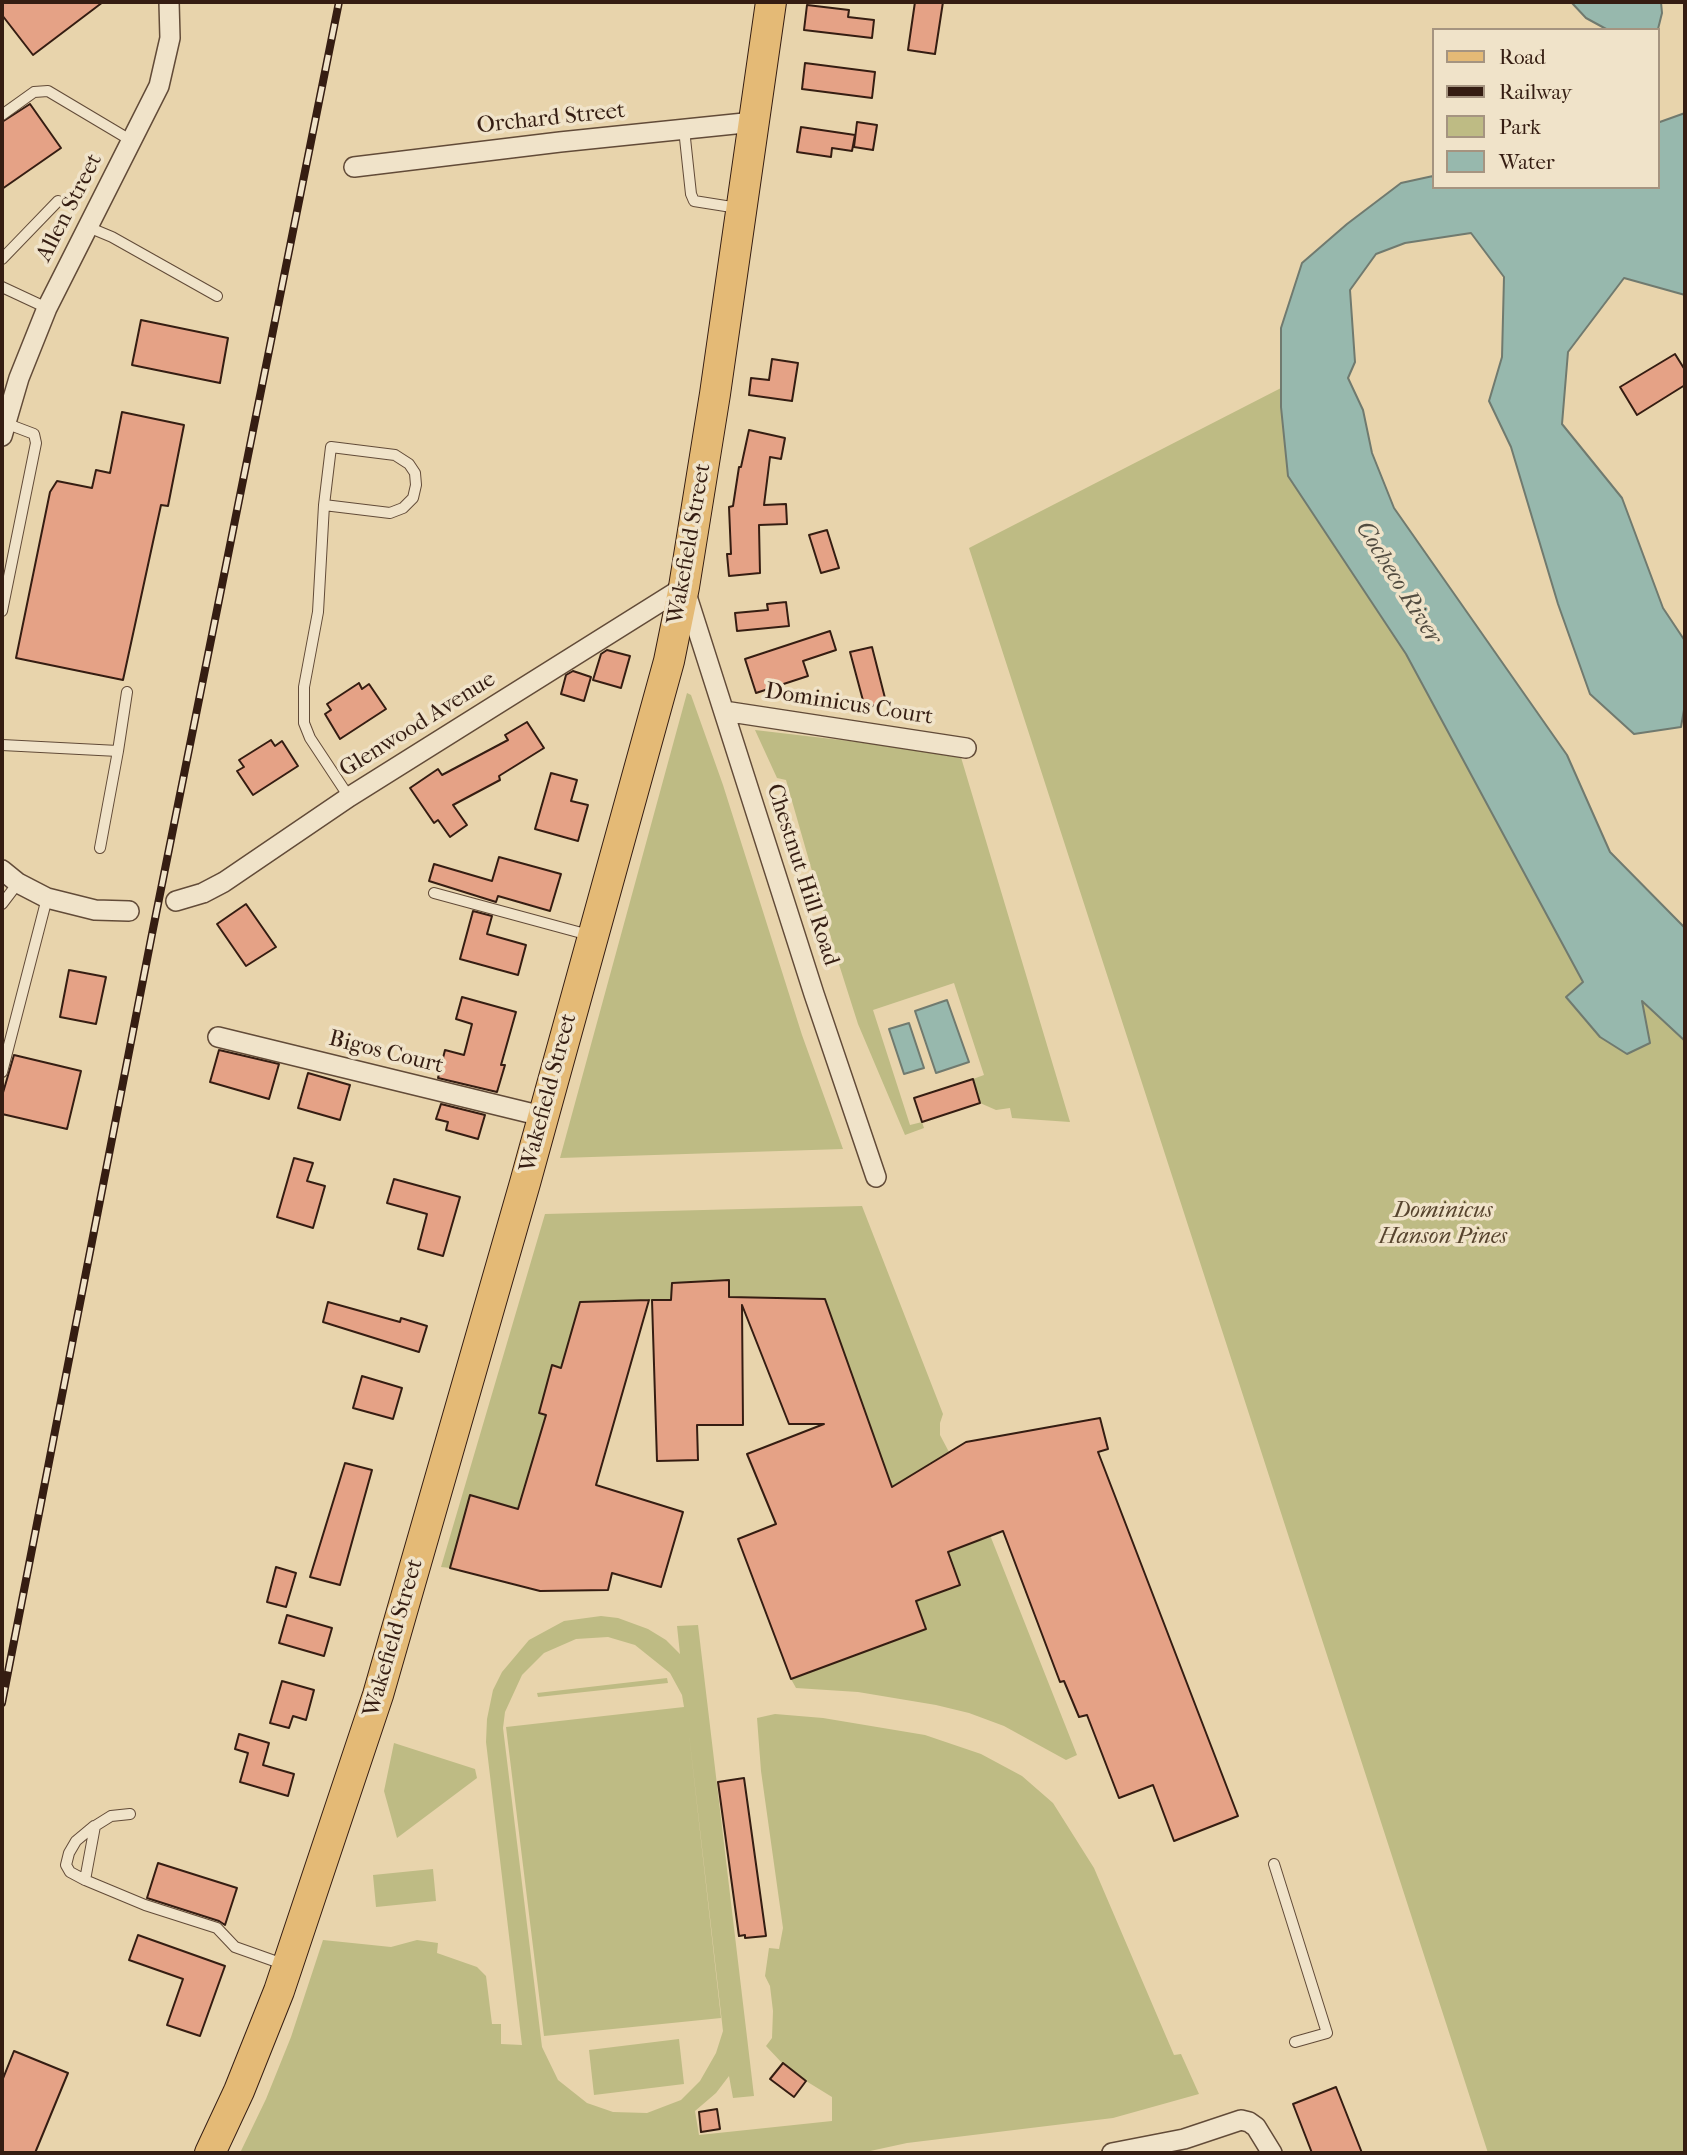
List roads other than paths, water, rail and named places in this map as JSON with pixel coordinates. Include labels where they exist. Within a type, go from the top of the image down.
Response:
[{"type":"main road","name":"Wakefield Street","points":[[210,2153],[244,2080],[287,1965],[378,1695],[669,662],[715,394],[771,2]]},
{"type":"street","name":"Allen Street","points":[[4,429],[19,378],[47,308],[159,86],[170,38],[169,2]]},
{"type":"street","name":"Orchard Street","points":[[354,167],[754,122]]},
{"type":"street","name":"Chestnut Hill Road","points":[[684,587],[814,994],[876,1177]]},
{"type":"street","name":"Glenwood Avenue","points":[[176,901],[203,893],[224,882],[349,797],[684,587]]},
{"type":"street","name":"Dominicus Court","points":[[724,711],[966,748]]},
{"type":"street","points":[[2,870],[18,883],[47,898],[95,909],[128,911]]},
{"type":"street","name":"Bigos Court","points":[[218,1037],[542,1116]]},
{"type":"street","points":[[1112,2153],[1184,2139],[1241,2120],[1249,2122],[1261,2133],[1272,2153]]},
{"type":"lane","points":[[2,115],[34,93],[48,91],[132,141]]},
{"type":"lane","points":[[684,129],[694,201],[742,208]]},
{"type":"lane","points":[[2,260],[58,201]]},
{"type":"lane","points":[[88,227],[112,237],[217,296]]},
{"type":"lane","points":[[2,287],[47,308]]},
{"type":"lane","points":[[2,611],[36,443],[34,434],[28,430],[4,429]]},
{"type":"lane","points":[[324,505],[390,513],[403,508],[412,498],[416,485],[415,473],[409,464],[396,455],[331,447],[324,505],[318,612],[304,687],[304,723],[310,738],[349,797]]},
{"type":"lane","points":[[100,848],[127,692]]},
{"type":"lane","points":[[2,745],[118,751]]},
{"type":"lane","points":[[2,904],[18,883]]},
{"type":"lane","points":[[434,893],[593,936]]},
{"type":"lane","points":[[2,1072],[47,898]]},
{"type":"lane","points":[[130,1814],[111,1816],[76,1841],[66,1865],[70,1872],[145,1905],[217,1928],[235,1947],[287,1965]]},
{"type":"lane","points":[[85,1880],[95,1826]]},
{"type":"lane","points":[[1274,1864],[1327,2033],[1295,2042]]},
{"type":"water","points":[[1571,2],[1661,2],[1662,13],[1658,28],[1604,28],[1586,18]]},
{"type":"water","name":"Cocheco River","points":[[1685,113],[1685,295],[1624,278],[1568,352],[1562,424],[1622,498],[1663,608],[1685,641],[1685,704],[1681,727],[1634,734],[1590,694],[1558,604],[1511,447],[1489,401],[1502,357],[1504,277],[1471,233],[1405,243],[1376,254],[1350,290],[1355,362],[1348,378],[1363,410],[1372,453],[1394,508],[1567,755],[1610,852],[1685,928],[1685,1041],[1642,1001],[1650,1043],[1627,1054],[1600,1037],[1566,997],[1583,982],[1406,654],[1288,476],[1281,407],[1281,328],[1302,263],[1401,183],[1432,176],[1432,189],[1659,189],[1659,122]]},
{"type":"water","points":[[947,1000],[969,1062],[936,1073],[915,1011]]},
{"type":"water","points":[[909,1023],[924,1068],[904,1074],[889,1029]]},
{"type":"railway","points":[[2,1703],[152,934],[339,2]]},
{"type":"park label","name":"Dominicus Hanson Pines","points":[[1443,1224]]}]
